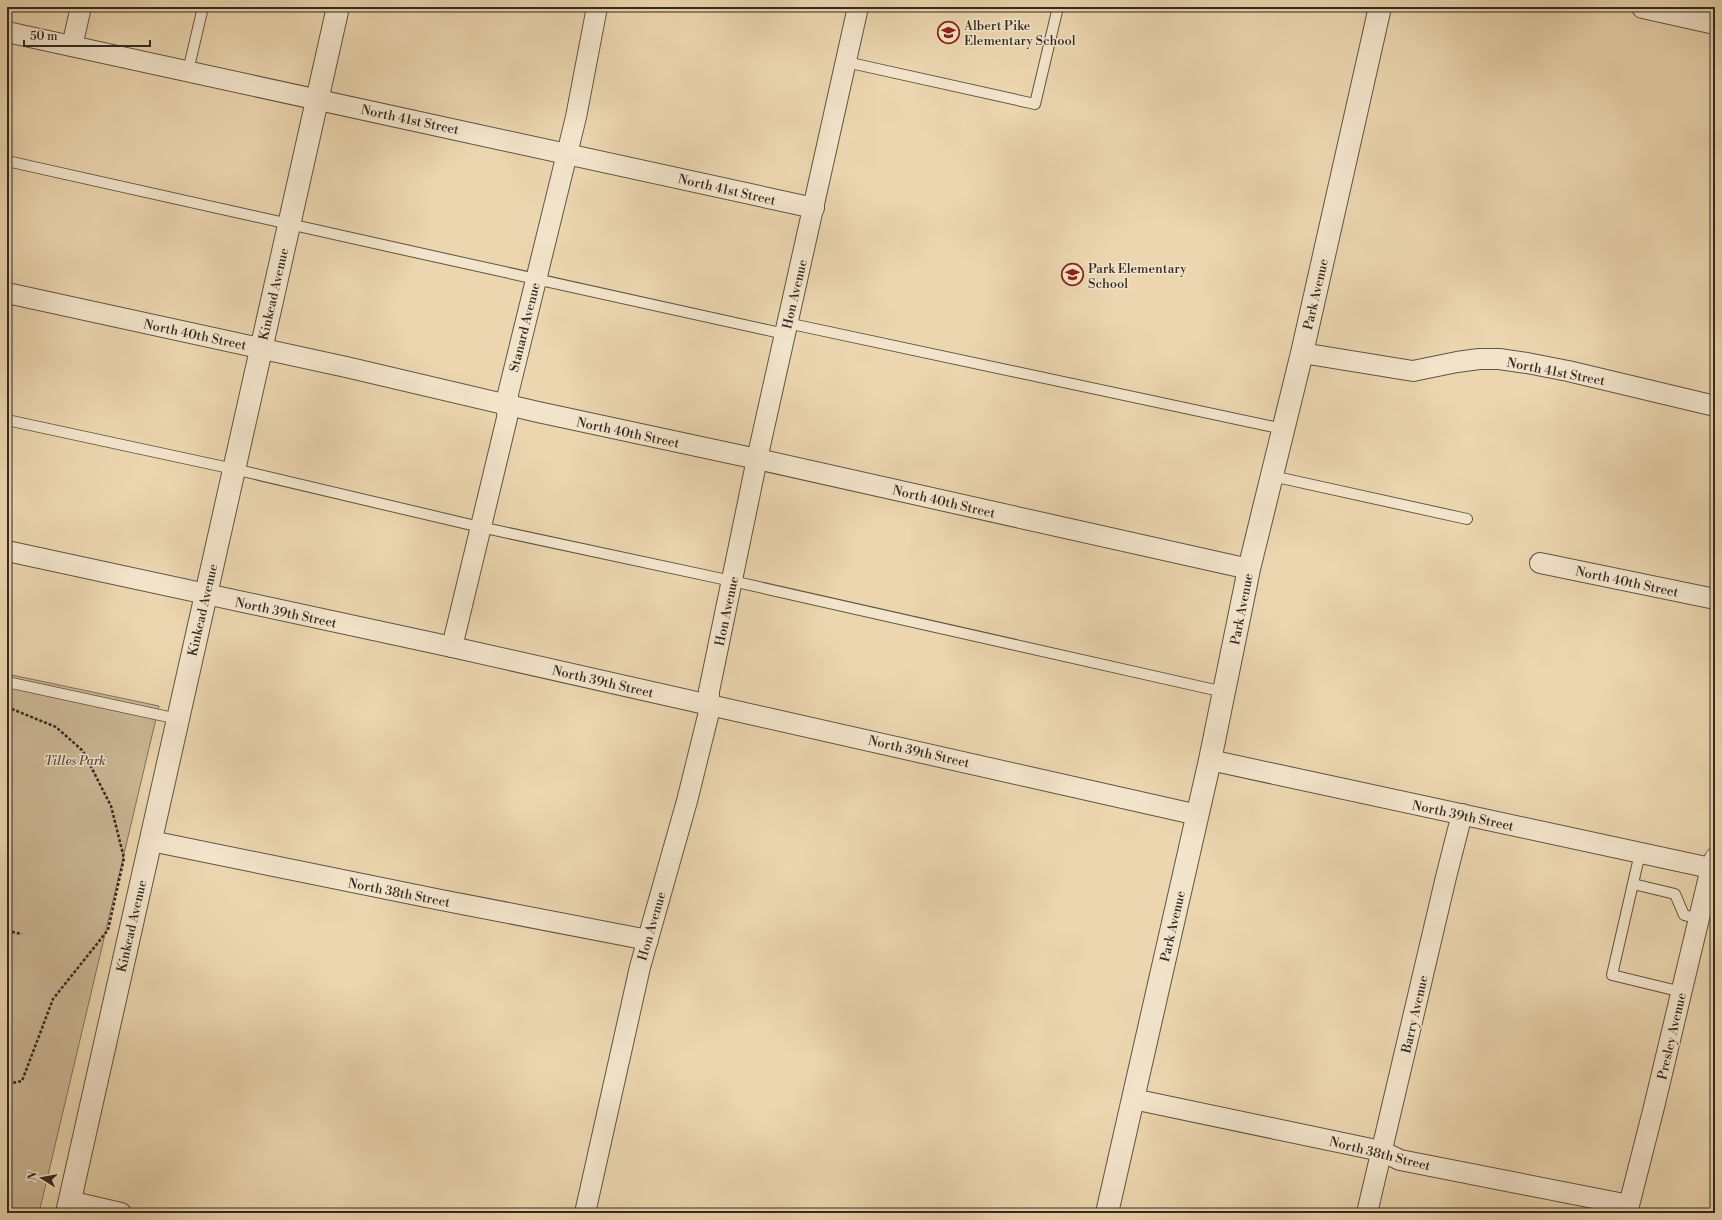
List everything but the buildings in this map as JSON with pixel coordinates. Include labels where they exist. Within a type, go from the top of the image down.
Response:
[{"type":"street","points":[[72,46],[81,7]]},
{"type":"street","name":"Kinkead Avenue","points":[[68,1207],[338,7]]},
{"type":"street","name":"Stanard Avenue","points":[[452,648],[507,418],[508,394],[576,117],[597,7]]},
{"type":"street","name":"Hon Avenue","points":[[585,1213],[640,967],[687,800],[709,712],[709,691],[757,459],[858,7]]},
{"type":"street","name":"Park Avenue","points":[[1107,1213],[1210,760],[1249,569],[1302,354],[1380,7]]},
{"type":"street","points":[[1644,7],[1715,23]]},
{"type":"street","name":"North 41st Street","points":[[7,32],[814,208]]},
{"type":"street","name":"North 40th Street","points":[[7,293],[261,348],[508,405],[1249,569]]},
{"type":"street","name":"North 41st Street","points":[[1302,354],[1413,371],[1457,362],[1479,359],[1499,359],[1568,371],[1715,406]]},
{"type":"street","name":"North 39th Street","points":[[7,551],[452,648],[1198,814]]},
{"type":"street","name":"North 40th Street","points":[[1540,563],[1715,599]]},
{"type":"street","name":"North 39th Street","points":[[1210,760],[1640,853],[1714,865]]},
{"type":"street","name":"Barry Avenue","points":[[1367,1213],[1462,814]]},
{"type":"street","name":"North 38th Street","points":[[151,841],[436,899],[648,940]]},
{"type":"street","name":"Presley Avenue","points":[[1628,1209],[1699,919],[1714,865]]},
{"type":"street","name":"North 38th Street","points":[[1133,1099],[1381,1151],[1400,1160],[1628,1209]]},
{"type":"street","points":[[68,1207],[121,1213]]},
{"type":"lane","points":[[188,71],[203,7]]},
{"type":"lane","points":[[846,62],[1035,104],[1058,7]]},
{"type":"lane","points":[[7,161],[290,223],[536,280],[1283,429]]},
{"type":"lane","points":[[7,420],[234,469],[480,527],[732,581],[1224,692]]},
{"type":"lane","points":[[1272,476],[1467,519]]},
{"type":"lane","points":[[7,682],[178,719]]},
{"type":"lane","points":[[1640,853],[1612,975],[1682,992]]},
{"type":"lane","points":[[1633,884],[1675,894],[1684,915],[1699,919]]},
{"type":"path","points":[[7,707],[56,727],[83,751],[111,806],[124,858],[108,930],[53,999],[22,1081],[7,1084]]},
{"type":"path","points":[[7,931],[22,934]]},
{"type":"green space","name":"Tilles Park","points":[[7,674],[159,706],[39,1213],[7,1213]]},
{"type":"place","name":"Albert Pike Elementary School","points":[[949,32]]},
{"type":"place","name":"Park Elementary School","points":[[1072,275]]}]
